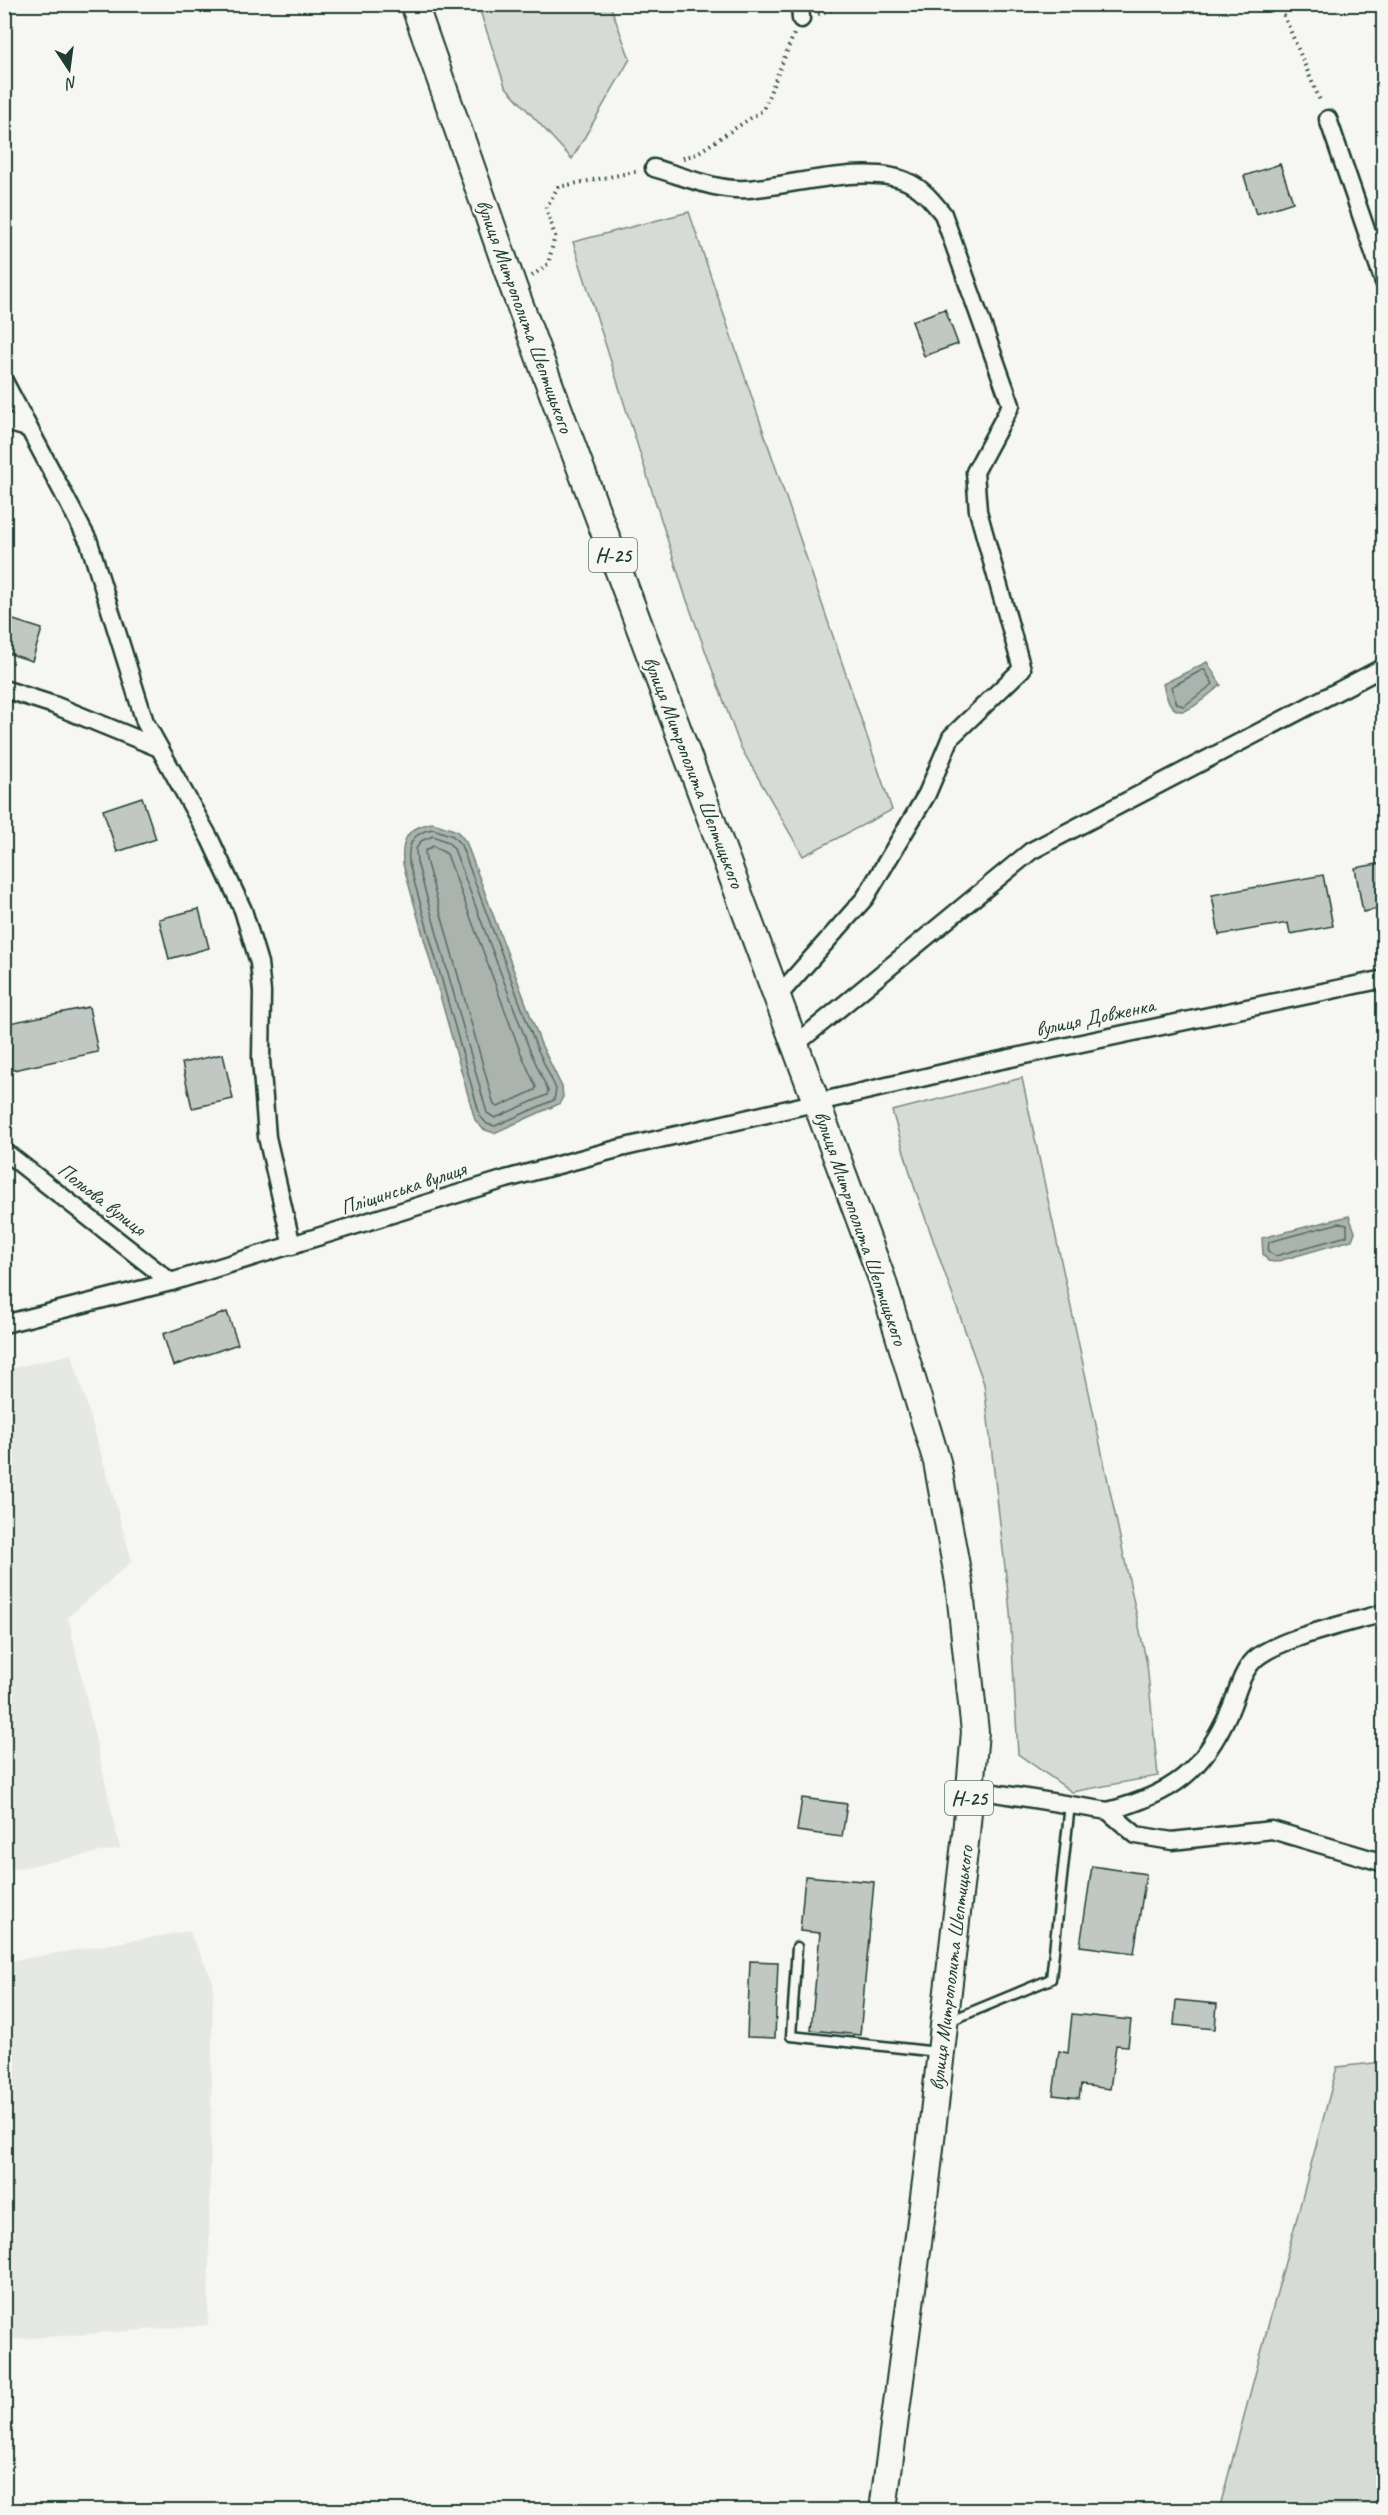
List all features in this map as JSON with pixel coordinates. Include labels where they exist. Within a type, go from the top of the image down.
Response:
[{"type":"main road","name":"вулиця Митрополита Шептицького","points":[[414,4],[514,289],[882,1279],[937,1462],[959,1582],[975,1732],[941,2052],[883,2511]]},
{"type":"street","points":[[1328,119],[1383,282]]},
{"type":"street","points":[[654,168],[717,186],[746,189],[808,180],[876,175],[908,182],[918,188],[943,214],[1011,405],[975,472],[978,511],[1022,669],[951,737],[927,794],[865,898],[778,996]]},
{"type":"street","points":[[4,381],[89,542],[106,590],[136,700],[157,747],[210,839],[231,881],[251,935],[259,963],[263,1104],[275,1176],[292,1246]]},
{"type":"street","points":[[4,420],[27,428]]},
{"type":"street","points":[[796,1044],[1031,850],[1383,668]]},
{"type":"street","points":[[4,689],[54,705],[157,747]]},
{"type":"street","name":"вулиця Довженка","points":[[818,1104],[973,1066],[1383,979]]},
{"type":"street","name":"Пліщинська вулиця","points":[[4,1324],[171,1282],[517,1176],[621,1148],[818,1104]]},
{"type":"street","name":"Польова вулиця","points":[[4,1151],[171,1282]]},
{"type":"street","points":[[970,1789],[1108,1811],[1139,1803],[1167,1790],[1190,1772],[1210,1747],[1229,1711],[1240,1683],[1254,1660],[1278,1646],[1383,1613]]},
{"type":"street","points":[[1108,1811],[1136,1835],[1172,1841],[1272,1830],[1383,1863]]},
{"type":"lane","points":[[944,2023],[1051,1979],[1070,1804]]},
{"type":"lane","points":[[797,1947],[791,2036],[941,2052]]},
{"type":"path","points":[[800,12],[852,4]]},
{"type":"path","points":[[1279,4],[1328,119]]},
{"type":"shaded area","points":[[478,5],[610,5],[630,59],[572,159],[505,86]]},
{"type":"shaded area","points":[[689,212],[892,810],[803,856],[740,746],[685,595],[573,242]]},
{"type":"shaded area","points":[[1022,1078],[1147,1664],[1158,1776],[1072,1792],[1018,1754],[1010,1611],[984,1384],[914,1186],[892,1111]]},
{"type":"shaded area","points":[[72,1354],[132,1561],[68,1617],[120,1848],[5,1871],[5,1370]]},
{"type":"shaded area","points":[[189,1931],[213,1981],[208,2325],[5,2340],[5,1962]]},
{"type":"shaded area","points":[[1383,2062],[1383,2510],[1219,2510],[1337,2067]]},
{"type":"water","points":[[1207,662],[1221,685],[1186,710],[1179,711],[1173,708],[1167,699],[1163,684]]},
{"type":"water","points":[[433,823],[457,831],[466,842],[541,1044],[562,1087],[563,1097],[559,1104],[494,1133],[483,1129],[475,1120],[403,864],[403,848],[408,836],[417,828]]},
{"type":"water","points":[[1349,1216],[1355,1232],[1352,1240],[1275,1262],[1268,1261],[1263,1254],[1262,1238]]},
{"type":"building","points":[[1280,164],[1293,202],[1256,214],[1244,176]]},
{"type":"building","points":[[945,309],[958,344],[924,356],[912,321]]},
{"type":"building","points":[[4,617],[42,629],[32,661],[4,652]]},
{"type":"building","points":[[142,797],[156,839],[117,852],[103,810]]},
{"type":"building","points":[[1383,863],[1383,908],[1363,912],[1355,868]]},
{"type":"building","points":[[1323,875],[1333,926],[1290,934],[1288,923],[1219,935],[1212,895]]},
{"type":"building","points":[[199,909],[209,948],[169,959],[159,919]]},
{"type":"building","points":[[89,1007],[98,1052],[4,1072],[4,1024]]},
{"type":"building","points":[[223,1054],[233,1099],[192,1108],[182,1063]]},
{"type":"building","points":[[227,1312],[238,1344],[173,1366],[163,1334]]},
{"type":"building","points":[[802,1798],[847,1804],[842,1837],[797,1831]]},
{"type":"building","points":[[1092,1866],[1146,1874],[1134,1953],[1080,1946]]},
{"type":"building","points":[[805,1876],[874,1882],[860,2035],[811,2030],[820,1933],[800,1931]]},
{"type":"building","points":[[750,1961],[778,1962],[775,2038],[747,2037]]},
{"type":"building","points":[[1176,2000],[1217,2004],[1215,2029],[1174,2025]]},
{"type":"building","points":[[1072,2014],[1131,2020],[1128,2046],[1116,2045],[1110,2089],[1081,2085],[1079,2098],[1053,2095],[1059,2051],[1068,2053]]}]
